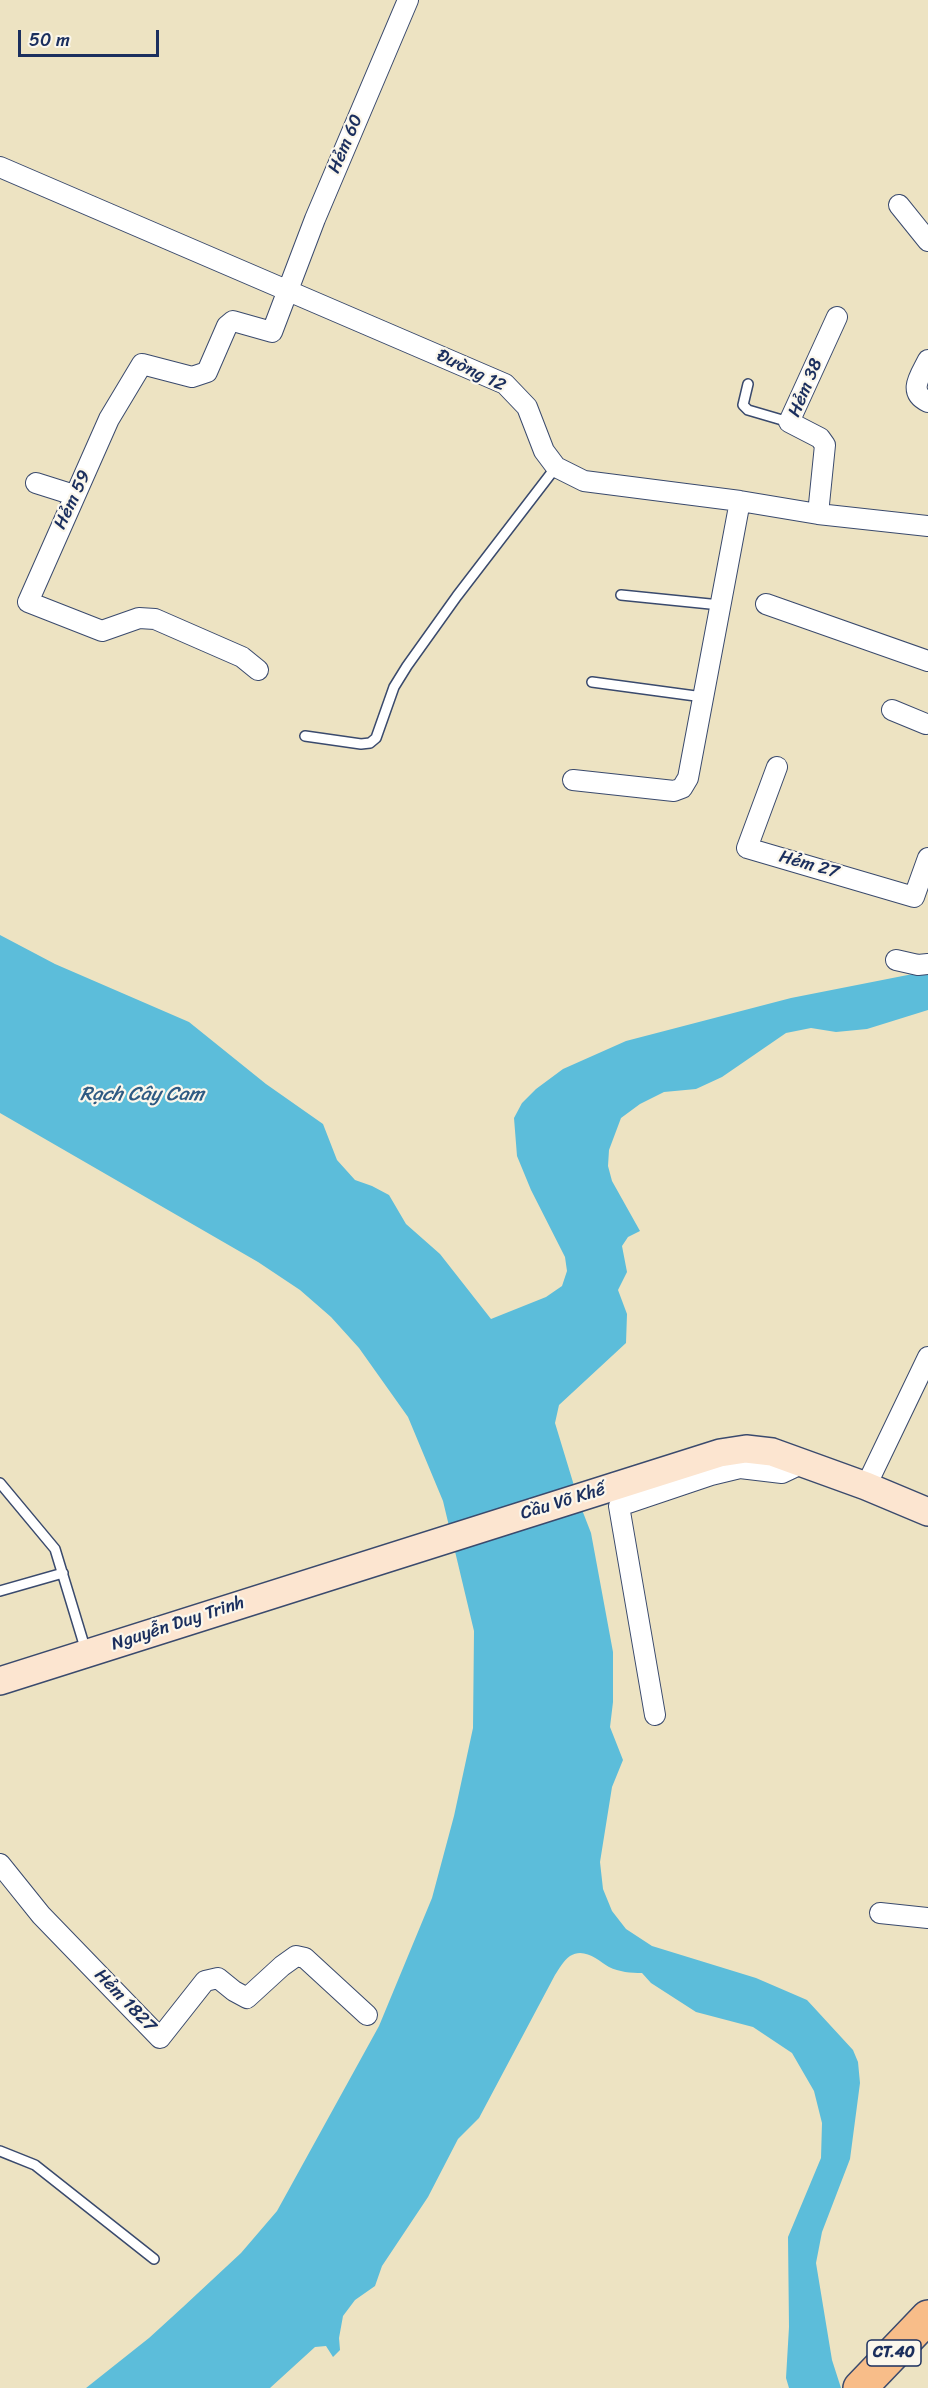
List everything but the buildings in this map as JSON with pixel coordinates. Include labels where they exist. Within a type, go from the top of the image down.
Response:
[{"type":"highway","name":"CT.40","points":[[860,2388],[928,2317]]},
{"type":"main road","name":"Cầu Võ Khế","points":[[355,1567],[720,1453],[746,1449],[772,1452],[803,1463]]},
{"type":"main road","points":[[803,1463],[928,1512]]},
{"type":"main road","name":"Nguyễn Duy Trinh","points":[[0,1681],[355,1567]]},
{"type":"street","name":"Hẻm 60","points":[[288,291],[351,132],[408,0]]},
{"type":"street","name":"Đường 12","points":[[0,167],[505,384],[527,407],[544,451],[556,466],[584,481],[740,501],[818,514],[928,526]]},
{"type":"street","points":[[899,205],[928,241]]},
{"type":"street","name":"Hẻm 59","points":[[258,670],[242,657],[155,619],[139,618],[102,631],[27,602],[109,419],[142,364],[192,377],[207,372],[226,326],[233,321],[272,332],[288,291]]},
{"type":"street","name":"Hẻm 38","points":[[818,514],[825,445],[820,438],[789,422],[837,317]]},
{"type":"street","points":[[928,360],[915,391],[918,396],[928,402]]},
{"type":"street","points":[[36,483],[74,495]]},
{"type":"street","points":[[573,780],[674,791],[682,788],[688,778],[740,501]]},
{"type":"street","points":[[766,604],[928,662]]},
{"type":"street","points":[[892,710],[927,722]]},
{"type":"street","name":"Hẻm 27","points":[[777,767],[747,848],[914,897],[928,858]]},
{"type":"street","points":[[896,960],[918,965],[928,964]]},
{"type":"street","points":[[866,1486],[928,1358]]},
{"type":"street","points":[[655,1715],[619,1506],[711,1475],[740,1468],[782,1473],[803,1463]]},
{"type":"street","name":"Hẻm 1827","points":[[0,1864],[42,1915],[160,2038],[206,1981],[218,1978],[234,1991],[248,1998],[296,1956],[305,1958],[367,2014]]},
{"type":"street","points":[[880,1913],[928,1918]]},
{"type":"lane","points":[[748,384],[743,405],[748,410],[789,422]]},
{"type":"lane","points":[[305,736],[361,744],[370,743],[376,738],[394,687],[407,666],[556,466]]},
{"type":"lane","points":[[621,595],[720,605]]},
{"type":"lane","points":[[592,682],[703,697]]},
{"type":"lane","points":[[0,1483],[55,1549],[87,1653]]},
{"type":"lane","points":[[0,1591],[63,1573]]},
{"type":"lane","points":[[0,2151],[35,2165],[154,2259]]},
{"type":"water","name":"Rạch Cây Cam","points":[[0,935],[55,964],[189,1022],[266,1084],[323,1124],[337,1160],[355,1180],[389,1195],[406,1224],[440,1254],[491,1319],[546,1297],[562,1286],[567,1271],[565,1257],[531,1190],[517,1156],[514,1118],[522,1103],[536,1089],[563,1069],[626,1041],[791,998],[928,971],[928,1010],[867,1029],[836,1032],[811,1028],[786,1033],[722,1077],[696,1089],[664,1092],[640,1104],[621,1118],[609,1150],[608,1166],[612,1181],[640,1231],[628,1237],[622,1246],[627,1272],[618,1290],[627,1314],[626,1343],[559,1405],[555,1423],[591,1533],[613,1652],[613,1702],[610,1727],[623,1760],[612,1787],[600,1862],[603,1889],[612,1911],[626,1929],[652,1946],[756,1978],[807,2000],[853,2050],[858,2062],[860,2083],[850,2159],[822,2232],[816,2263],[832,2360],[841,2388],[789,2388],[786,2378],[789,2327],[788,2237],[821,2158],[822,2123],[814,2091],[792,2053],[753,2027],[696,2012],[651,1983],[642,1973],[617,1970],[591,1955],[580,1953],[570,1956],[561,1965],[479,2118],[458,2139],[428,2197],[382,2266],[375,2286],[355,2300],[343,2316],[339,2338],[340,2350],[333,2357],[326,2346],[315,2347],[270,2388],[86,2388],[149,2338],[183,2307],[241,2253],[277,2211],[379,2026],[432,1898],[454,1816],[473,1728],[474,1631],[443,1501],[408,1417],[359,1348],[331,1317],[300,1290],[258,1262],[0,1113]]}]
